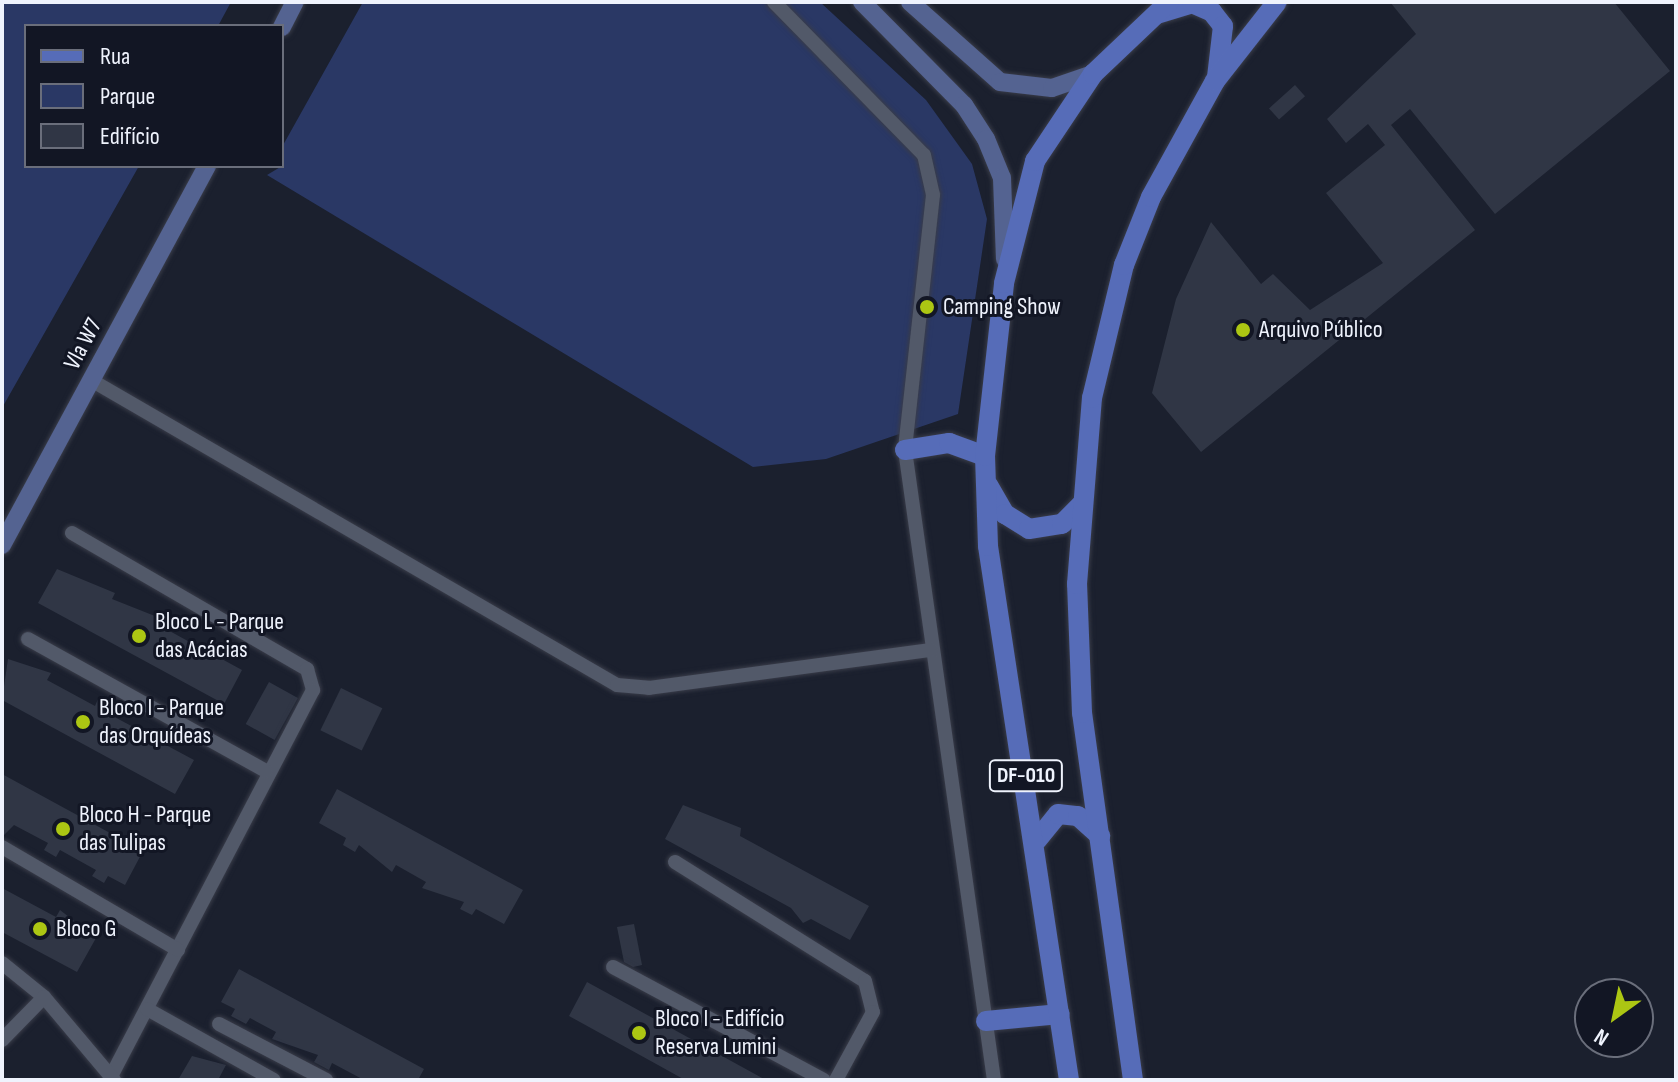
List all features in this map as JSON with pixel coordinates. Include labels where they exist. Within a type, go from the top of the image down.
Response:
[{"type":"main road","points":[[284,24],[295,2]]},
{"type":"main road","points":[[862,2],[964,105],[986,139],[1002,178],[1004,283]]},
{"type":"main road","points":[[910,2],[1000,82],[1052,88],[1093,74]]},
{"type":"main road","name":"DF-010","points":[[1133,1080],[1082,713],[1081,505],[1092,398],[1124,265],[1168,163],[1215,81],[1277,2]]},
{"type":"main road","points":[[1162,8],[1192,3],[1212,12],[1223,26],[1215,81]]},
{"type":"main road","name":"DF-010","points":[[1069,1080],[1037,840],[988,546],[985,465],[1004,283],[1035,161],[1093,74],[1162,8]]},
{"type":"main road","name":"Vla W7","points":[[2,545],[206,168]]},
{"type":"main road","points":[[905,450],[949,443],[985,465],[993,499],[1029,529],[1062,524],[1081,505]]},
{"type":"main road","points":[[1037,840],[1058,814],[1078,816],[1100,836]]},
{"type":"main road","points":[[986,1021],[1060,1014]]},
{"type":"street","points":[[774,2],[924,155],[933,195],[930,261],[905,450],[994,1080]]},
{"type":"street","points":[[91,380],[617,685],[649,688],[931,650]]},
{"type":"street","points":[[2,963],[44,997],[112,1079],[266,771],[313,690],[307,669],[72,533]]},
{"type":"street","points":[[28,639],[266,771]]},
{"type":"street","points":[[2,847],[178,950]]},
{"type":"street","points":[[675,862],[865,981],[873,1012],[836,1080]]},
{"type":"street","points":[[613,967],[824,1080]]},
{"type":"street","points":[[2,1040],[44,997]]},
{"type":"street","points":[[147,1009],[274,1080]]},
{"type":"street","points":[[219,1024],[326,1080]]},
{"type":"green space","points":[[2,2],[231,2],[219,24],[24,24],[24,168],[138,168],[2,408]]},
{"type":"green space","points":[[363,2],[820,2],[926,100],[972,164],[987,219],[958,414],[826,459],[753,467],[267,175],[284,168],[284,143]]},
{"type":"building","points":[[1390,2],[1614,2],[1670,71],[1495,214],[1410,109],[1391,125],[1475,230],[1201,452],[1152,393],[1176,299],[1211,222],[1261,284],[1273,274],[1310,310],[1383,263],[1326,193],[1385,145],[1368,124],[1346,143],[1327,119],[1416,34]]},
{"type":"building","points":[[1295,85],[1305,96],[1279,120],[1269,108]]},
{"type":"building","name":"Bloco L - Parque das Acácias","points":[[57,569],[115,593],[112,599],[170,622],[166,629],[206,651],[208,644],[224,652],[220,658],[242,670],[224,704],[38,603]]},
{"type":"building","name":"Bloco I - Parque das Orquídeas","points":[[8,659],[51,673],[47,680],[95,706],[98,699],[111,705],[107,713],[154,738],[158,731],[170,738],[166,745],[194,760],[175,794],[2,700]]},
{"type":"building","points":[[269,682],[298,698],[275,740],[246,724]]},
{"type":"building","points":[[341,688],[382,708],[362,750],[320,730]]},
{"type":"building","name":"Bloco H - Parque das Tulipas","points":[[2,774],[143,851],[125,885],[108,876],[104,883],[92,876],[96,870],[60,850],[56,857],[44,850],[48,843],[14,825],[2,837]]},
{"type":"building","points":[[337,789],[523,890],[504,924],[476,909],[472,915],[460,909],[464,902],[422,888],[426,882],[396,865],[392,872],[359,845],[355,852],[343,845],[346,838],[319,823]]},
{"type":"building","points":[[683,805],[741,828],[740,836],[869,906],[850,940],[811,919],[803,923],[791,908],[665,839]]},
{"type":"building","name":"Bloco G","points":[[2,888],[56,917],[60,910],[96,938],[77,972],[2,932]]},
{"type":"building","points":[[634,924],[642,965],[633,967],[624,962],[617,927]]},
{"type":"building","points":[[239,969],[424,1069],[418,1080],[364,1080],[332,1063],[329,1070],[314,1062],[318,1055],[272,1039],[276,1032],[250,1018],[246,1024],[231,1016],[235,1009],[221,1002]]},
{"type":"building","name":"Bloco I - Edifício Reserva Lumini","points":[[587,982],[766,1080],[685,1080],[569,1016]]},
{"type":"building","points":[[192,1056],[226,1065],[218,1080],[178,1080]]},
{"type":"place","name":"Camping Show","points":[[927,307]]},
{"type":"place","name":"Arquivo Público","points":[[1243,330]]},
{"type":"place","name":"Bloco L - Parque das Acácias","points":[[139,636]]},
{"type":"place","name":"Bloco I - Parque das Orquídeas","points":[[83,722]]},
{"type":"place","name":"Bloco H - Parque das Tulipas","points":[[63,829]]},
{"type":"place","name":"Bloco G","points":[[40,929]]},
{"type":"place","name":"Bloco I - Edifício Reserva Lumini","points":[[639,1033]]}]
